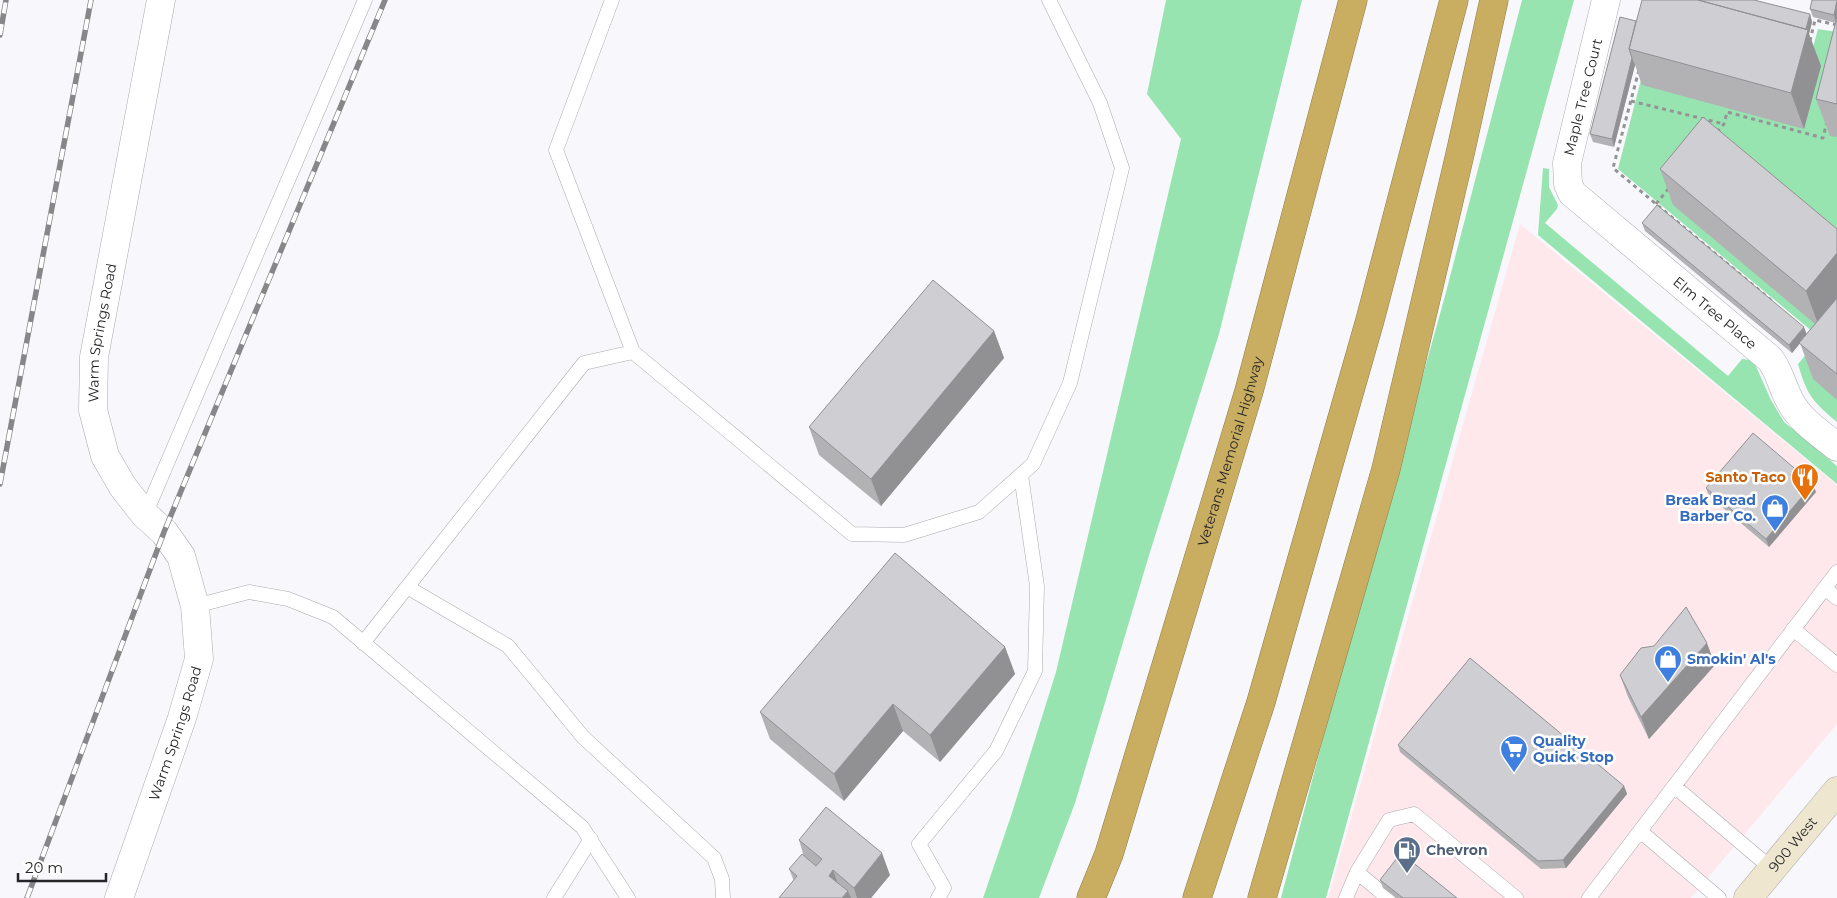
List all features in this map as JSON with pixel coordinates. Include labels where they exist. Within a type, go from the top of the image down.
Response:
[{"type":"highway","name":"Veterans Memorial Highway","points":[[1090,898],[1108,854],[1249,391],[1353,0]]},
{"type":"highway","points":[[1197,898],[1261,702],[1359,359],[1454,0]]},
{"type":"highway","points":[[1262,898],[1386,469],[1494,0]]},
{"type":"main road","name":"900 West","points":[[1748,898],[1837,791]]},
{"type":"street","name":"Warm Springs Road","points":[[119,898],[182,718],[199,659],[195,606],[181,556],[164,532],[145,515],[123,487],[104,456],[93,410],[94,357],[161,0]]},
{"type":"street","name":"Maple Tree Court","points":[[1572,193],[1568,184],[1567,163],[1606,0]]},
{"type":"street","name":"Elm Tree Place","points":[[1572,193],[1770,359],[1777,369],[1788,400],[1796,412],[1837,447]]},
{"type":"lane","points":[[145,515],[365,0]]},
{"type":"lane","points":[[612,0],[556,150],[634,352],[852,534],[904,535],[979,512],[1022,475],[1033,464],[1070,383],[1122,168],[1100,103],[1049,0]]},
{"type":"lane","points":[[363,643],[584,363],[634,352]]},
{"type":"lane","points":[[938,898],[944,888],[919,844],[996,751],[1035,672],[1037,586],[1022,475]]},
{"type":"lane","points":[[1589,898],[1837,572]]},
{"type":"lane","points":[[407,587],[508,646],[583,737],[714,858],[722,880],[723,898]]},
{"type":"lane","points":[[1825,588],[1837,598]]},
{"type":"lane","points":[[195,606],[249,592],[288,599],[333,617],[582,827],[628,898]]},
{"type":"lane","points":[[1793,629],[1837,665]]},
{"type":"lane","points":[[1674,786],[1772,869]]},
{"type":"lane","points":[[1346,898],[1356,872],[1389,820],[1414,814],[1516,898]]},
{"type":"lane","points":[[1640,831],[1719,898]]},
{"type":"lane","points":[[554,898],[590,840]]},
{"type":"lane","points":[[1356,872],[1388,898]]},
{"type":"path","points":[[1809,46],[1815,20],[1837,26],[1837,32]]},
{"type":"path","points":[[1641,62],[1613,168],[1776,304]]},
{"type":"path","points":[[1631,101],[1724,124]]},
{"type":"path","points":[[1714,135],[1724,124],[1727,112],[1823,138],[1829,112]]},
{"type":"path","points":[[1656,204],[1674,183]]},
{"type":"shaded area","points":[[1520,224],[1837,485],[1837,724],[1691,898],[1328,898]]},
{"type":"green space","points":[[1166,0],[1302,0],[1219,334],[1150,552],[1075,803],[1039,898],[983,898],[1056,672],[1181,139],[1147,94]]},
{"type":"green space","points":[[1522,0],[1574,0],[1326,898],[1281,898],[1351,633],[1445,296]]},
{"type":"green space","points":[[1657,17],[1812,51],[1818,29],[1837,32],[1837,422],[1811,397],[1798,364],[1820,338],[1618,169]]},
{"type":"green space","points":[[1543,168],[1549,169],[1549,187],[1558,205],[1557,209],[1545,223],[1728,376],[1742,359],[1751,360],[1755,364],[1771,400],[1784,422],[1837,466],[1837,484],[1538,235]]},
{"type":"building","points":[[1642,0],[1698,0],[1808,30],[1791,93],[1629,49]]},
{"type":"building","points":[[1698,0],[1754,0],[1810,14],[1806,29]]},
{"type":"building","points":[[1812,0],[1837,0],[1834,15],[1810,9]]},
{"type":"building","points":[[1620,17],[1636,21],[1629,49],[1632,58],[1612,139],[1590,134]]},
{"type":"building","points":[[1837,17],[1837,104],[1816,99]]},
{"type":"building","points":[[1703,117],[1837,229],[1837,253],[1806,291],[1660,169]]},
{"type":"building","points":[[1657,205],[1804,327],[1789,345],[1642,223]]},
{"type":"building","points":[[933,280],[994,331],[871,479],[809,427]]},
{"type":"building","points":[[1837,298],[1837,374],[1799,343]]},
{"type":"building","points":[[1753,433],[1813,484],[1766,539],[1706,488]]},
{"type":"building","points":[[895,553],[1005,647],[930,735],[893,704],[834,774],[760,712]]},
{"type":"building","points":[[1686,607],[1707,643],[1641,717],[1620,675],[1641,648],[1654,646]]},
{"type":"building","name":"Quality Quick Stop","points":[[1470,658],[1624,786],[1563,860],[1538,861],[1398,745]]},
{"type":"building","points":[[826,807],[882,853],[854,888],[833,870],[829,876],[848,891],[842,898],[779,898],[797,876],[789,869],[802,854],[816,866],[822,859],[799,840]]},
{"type":"building","name":"Chevron","points":[[1401,853],[1457,898],[1403,898],[1380,880]]},
{"type":"railway","points":[[0,35],[6,0]]},
{"type":"railway","points":[[0,484],[91,0]]},
{"type":"railway","points":[[27,898],[164,532],[385,0]]},
{"type":"place","name":"Santo Taco","points":[[1805,501]]},
{"type":"place","name":"Break Bread Barber Co.","points":[[1775,532]]},
{"type":"place","name":"Smokin' Al's","points":[[1668,683]]},
{"type":"place","name":"Quality Quick Stop","points":[[1514,773]]},
{"type":"place","name":"Chevron","points":[[1407,874]]}]
